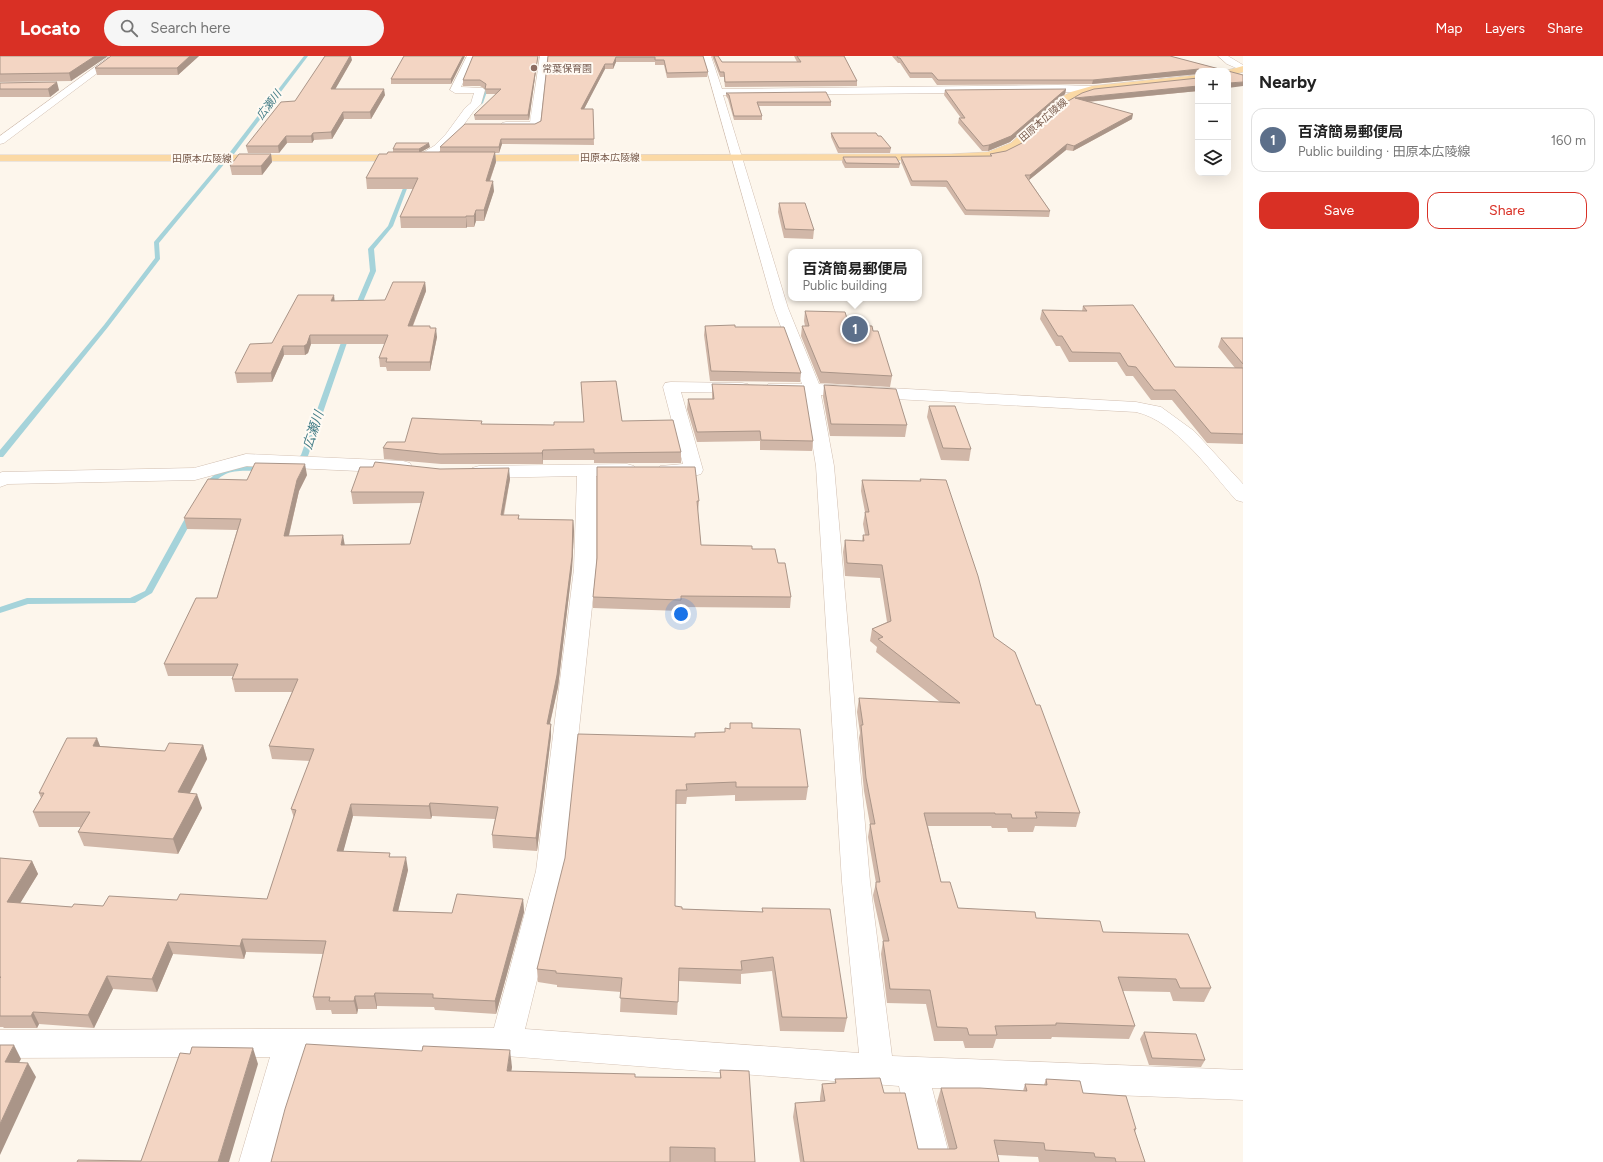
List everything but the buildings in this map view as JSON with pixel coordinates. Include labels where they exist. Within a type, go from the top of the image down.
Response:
[{"type":"main road","points":[[1231,72],[1243,68]]},
{"type":"main road","name":"田原本広陵線","points":[[0,158],[951,157],[990,155],[1015,145],[1063,100],[1074,94],[1092,89],[1195,78]]},
{"type":"street","points":[[0,142],[116,56]]},
{"type":"street","points":[[421,158],[438,148],[467,125],[469,110],[476,104],[480,90],[455,90],[471,56]]},
{"type":"street","points":[[497,125],[535,125],[544,56]]},
{"type":"street","points":[[707,56],[781,308],[812,389],[824,466],[856,882],[876,1068]]},
{"type":"street","points":[[1222,56],[1230,62],[1243,68]]},
{"type":"street","points":[[61,85],[76,85]]},
{"type":"street","points":[[718,92],[1043,88],[1092,89]]},
{"type":"street","points":[[464,472],[694,470],[671,387],[812,389],[1136,407],[1154,411],[1188,435],[1243,496]]},
{"type":"street","points":[[0,481],[2,478],[195,474],[246,460],[418,469]]},
{"type":"street","points":[[506,1042],[550,871],[585,570],[587,470]]},
{"type":"street","points":[[0,1044],[506,1042],[876,1068],[912,1072],[1243,1085]]},
{"type":"street","points":[[257,1162],[290,1043]]},
{"type":"street","points":[[912,1072],[933,1162]]},
{"type":"waterway","name":"広瀬川","points":[[232,153],[306,56]]},
{"type":"waterway","name":"広瀬川","points":[[477,106],[481,103],[489,80]]},
{"type":"waterway","name":"広瀬川","points":[[0,455],[106,326],[158,258],[156,243],[223,163]]},
{"type":"waterway","name":"広瀬川","points":[[356,311],[373,271],[371,249],[390,226],[409,178]]},
{"type":"waterway","name":"広瀬川","points":[[296,464],[304,456],[347,334]]},
{"type":"waterway","name":"広瀬川","points":[[206,488],[211,480],[224,471],[239,468],[265,469]]},
{"type":"waterway","name":"広瀬川","points":[[0,610],[27,601],[132,601],[148,593],[191,515]]},
{"type":"place","name":"常葉保育園","points":[[534,68]]},
{"type":"place","name":"百済簡易郵便局","points":[[855,329]]}]
